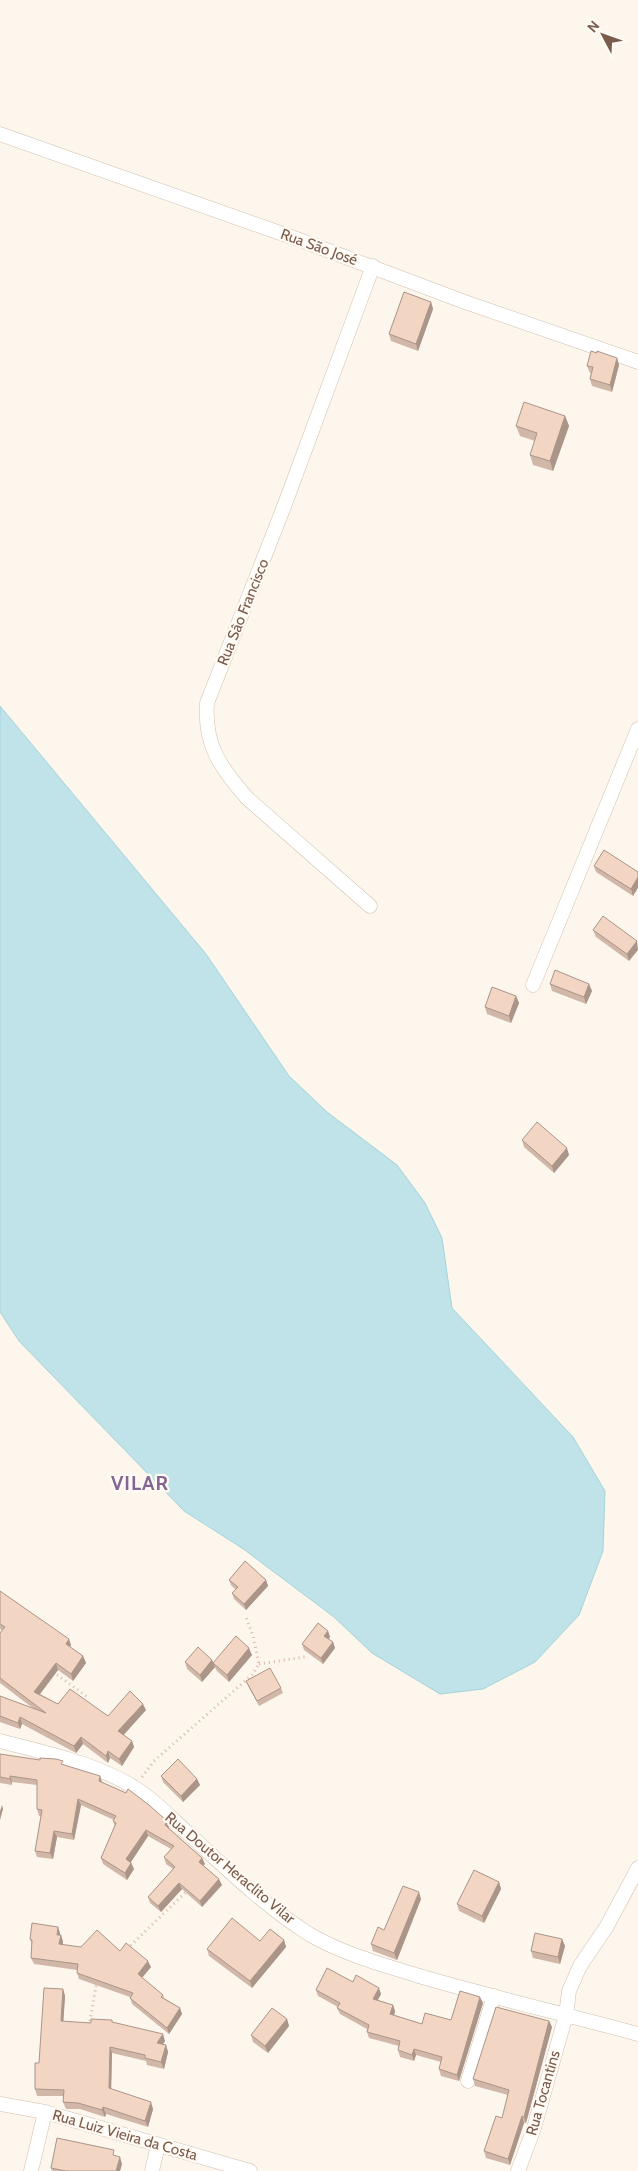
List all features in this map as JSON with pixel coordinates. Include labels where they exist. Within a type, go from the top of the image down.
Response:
[{"type":"street","name":"Rua São José","points":[[0,134],[373,266],[465,302],[638,362]]},
{"type":"street","name":"Rua Sâo Francisco","points":[[370,906],[247,798],[231,780],[218,762],[210,742],[206,721],[207,703],[285,504],[373,266]]},
{"type":"street","points":[[533,985],[638,729]]},
{"type":"street","name":"Rua Doutor Heraclito Vilar","points":[[0,1741],[90,1767],[134,1787],[148,1796],[257,1895],[310,1934],[335,1948],[370,1961],[638,2034]]},
{"type":"street","name":"Rua Tocantins","points":[[518,2171],[534,2128],[566,2015],[569,1992],[580,1966],[606,1926],[638,1868]]},
{"type":"street","points":[[468,2081],[494,1996]]},
{"type":"street","name":"Rua Luiz Vieira da Costa","points":[[0,2104],[45,2112],[250,2171]]},
{"type":"street","points":[[31,2171],[45,2112]]},
{"type":"street","points":[[152,2171],[158,2145]]},
{"type":"path","points":[[134,1787],[154,1761],[253,1674],[259,1664],[253,1636],[246,1617]]},
{"type":"path","points":[[259,1664],[305,1657]]},
{"type":"path","points":[[50,1670],[89,1698]]},
{"type":"path","points":[[121,1955],[192,1886]]},
{"type":"path","points":[[88,2033],[97,1981],[102,1972]]},
{"type":"water","points":[[0,706],[206,954],[289,1076],[327,1112],[397,1165],[425,1203],[442,1238],[452,1308],[573,1437],[605,1491],[603,1551],[579,1615],[535,1662],[483,1689],[440,1694],[372,1653],[334,1617],[242,1548],[184,1511],[19,1341],[0,1312]]},
{"type":"building","points":[[404,292],[431,302],[416,344],[389,334]]},
{"type":"building","points":[[591,351],[597,353],[597,351],[617,358],[610,385],[590,379],[593,367],[587,366]]},
{"type":"building","points":[[524,402],[565,416],[550,461],[530,455],[537,433],[516,426]]},
{"type":"building","points":[[604,850],[638,872],[638,877],[631,889],[594,866]]},
{"type":"building","points":[[603,916],[637,941],[627,954],[593,930]]},
{"type":"building","points":[[555,970],[589,984],[584,997],[550,984]]},
{"type":"building","points":[[492,987],[516,996],[509,1016],[485,1007]]},
{"type":"building","points":[[537,1122],[567,1148],[552,1166],[522,1140]]},
{"type":"building","points":[[245,1561],[266,1580],[244,1604],[232,1593],[238,1587],[229,1580]]},
{"type":"building","points":[[0,1591],[69,1639],[66,1644],[83,1656],[71,1674],[56,1663],[34,1692],[58,1704],[70,1689],[108,1716],[130,1691],[143,1704],[118,1731],[132,1741],[119,1759],[108,1751],[106,1756],[81,1737],[74,1746],[20,1717],[18,1723],[0,1716],[0,1696],[46,1713],[0,1678],[0,1633],[5,1627],[0,1624]]},
{"type":"building","points":[[318,1623],[328,1631],[324,1636],[333,1642],[321,1658],[302,1644]]},
{"type":"building","points":[[236,1636],[249,1648],[227,1675],[213,1663]]},
{"type":"building","points":[[198,1647],[212,1660],[200,1675],[185,1662]]},
{"type":"building","points":[[270,1668],[281,1688],[257,1701],[246,1681]]},
{"type":"building","points":[[0,1754],[40,1760],[40,1758],[56,1759],[63,1761],[61,1764],[100,1776],[99,1781],[126,1793],[128,1789],[167,1821],[165,1825],[202,1858],[199,1862],[219,1879],[200,1901],[179,1883],[158,1906],[148,1897],[175,1867],[164,1857],[174,1846],[146,1830],[126,1859],[131,1863],[125,1873],[101,1858],[116,1823],[113,1821],[116,1816],[78,1799],[72,1834],[54,1831],[50,1853],[35,1851],[42,1810],[37,1809],[37,1780],[10,1776],[10,1779],[0,1777]]},
{"type":"building","points":[[178,1759],[197,1779],[181,1796],[161,1776]]},
{"type":"building","points":[[474,1870],[499,1882],[482,1916],[457,1904]]},
{"type":"building","points":[[403,1886],[419,1892],[394,1953],[371,1944],[378,1927],[384,1930]]},
{"type":"building","points":[[232,1918],[260,1941],[270,1929],[284,1940],[250,1981],[207,1949]]},
{"type":"building","points":[[32,1923],[58,1927],[57,1935],[61,1935],[59,1944],[81,1947],[97,1930],[120,1951],[126,1943],[148,1961],[138,1974],[163,1995],[161,1997],[180,2008],[167,2028],[130,1998],[133,1993],[77,1973],[78,1964],[31,1958],[32,1940],[30,1939]]},
{"type":"building","points":[[535,1933],[562,1939],[558,1957],[531,1951]]},
{"type":"building","points":[[327,1968],[353,1982],[356,1975],[379,1988],[373,1999],[393,2005],[390,2014],[422,2024],[425,2013],[451,2020],[460,1991],[480,1997],[457,2075],[439,2069],[442,2057],[414,2049],[412,2055],[398,2050],[400,2041],[367,2032],[369,2025],[337,2008],[340,2003],[316,1990]]},
{"type":"building","points":[[44,1988],[63,1989],[61,2021],[91,2023],[91,2019],[112,2020],[112,2022],[163,2034],[157,2043],[166,2045],[161,2062],[145,2058],[145,2055],[110,2047],[109,2088],[151,2102],[145,2121],[103,2107],[102,2110],[78,2103],[63,2102],[64,2090],[35,2089],[35,2063],[39,2063]]},
{"type":"building","points":[[496,2007],[549,2021],[524,2117],[522,2116],[508,2159],[484,2151],[496,2116],[502,2118],[509,2090],[473,2079]]},
{"type":"building","points":[[272,2008],[287,2019],[265,2046],[251,2035]]},
{"type":"building","points":[[57,2138],[114,2150],[113,2155],[120,2157],[116,2171],[66,2171],[51,2168]]},
{"type":"district","name":"VILAR","points":[[140,1483]]}]
